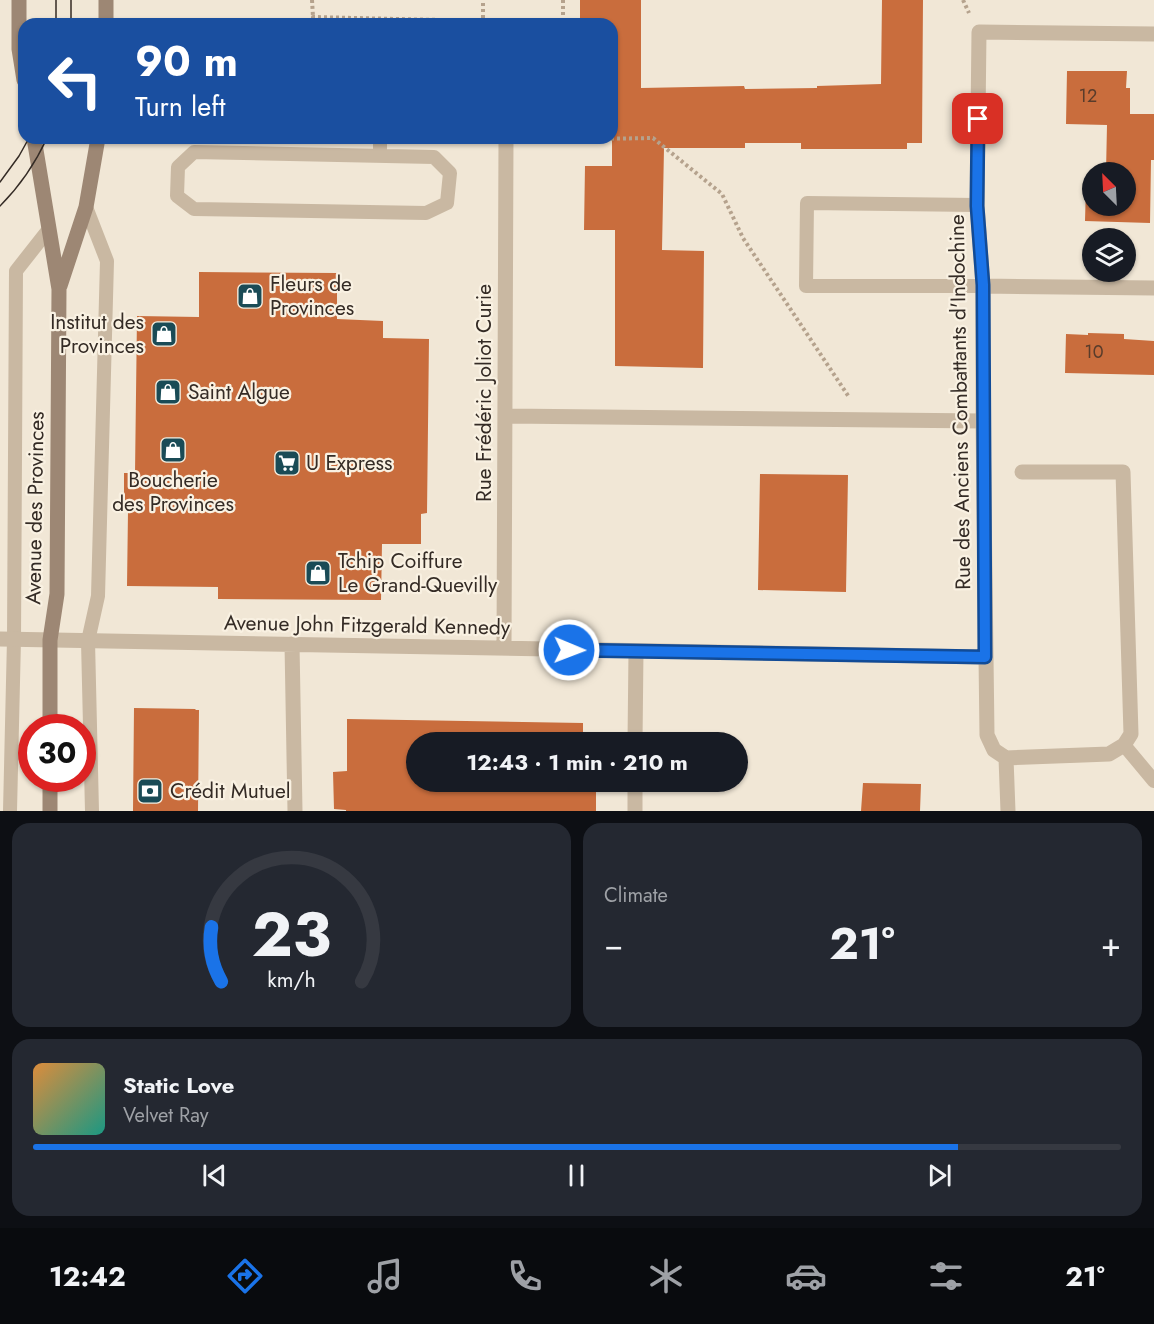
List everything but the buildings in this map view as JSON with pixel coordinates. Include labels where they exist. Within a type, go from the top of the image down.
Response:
[{"type":"street","points":[[19,0],[19,18]]},
{"type":"street","points":[[106,0],[106,18]]},
{"type":"street","name":"Rue des Anciens Combattants d'Indochine","points":[[1006,758],[994,750],[987,735],[983,285],[977,206],[979,32],[1154,34]]},
{"type":"street","name":"Avenue des Provinces","points":[[35,144],[59,289],[57,594],[51,640],[50,714]]},
{"type":"street","name":"Avenue des Provinces","points":[[59,289],[86,207],[97,144]]},
{"type":"street","name":"Rue Frédéric Joliot Curie","points":[[504,648],[506,144]]},
{"type":"street","points":[[983,285],[1154,288]]},
{"type":"street","points":[[505,416],[983,421]]},
{"type":"street","points":[[1008,811],[1006,758],[1109,754],[1124,745],[1131,734],[1123,472],[1022,472]]},
{"type":"street","name":"Avenue John Fitzgerald Kennedy","points":[[7,639],[985,657]]},
{"type":"street","points":[[292,644],[295,811]]},
{"type":"street","points":[[635,732],[636,651]]},
{"type":"street","points":[[50,792],[50,811]]},
{"type":"street","points":[[635,792],[635,811]]},
{"type":"lane","points":[[200,144],[200,153]]},
{"type":"lane","points":[[380,144],[380,155]]},
{"type":"lane","points":[[194,152],[380,155],[434,157],[450,173],[447,203],[426,213],[194,209],[177,196],[178,166],[194,152]]},
{"type":"lane","points":[[977,206],[807,203],[806,286],[983,285]]},
{"type":"lane","points":[[86,207],[107,261],[98,596],[88,641],[92,811]]},
{"type":"lane","points":[[10,811],[7,639],[16,271],[49,229]]},
{"type":"lane","points":[[1124,745],[1154,781]]},
{"type":"path","points":[[312,0],[313,17],[356,18]]},
{"type":"path","points":[[483,0],[483,18]]},
{"type":"path","points":[[563,0],[563,18]]},
{"type":"path","points":[[963,0],[969,13]]},
{"type":"path","points":[[618,138],[653,138],[722,194],[742,238],[865,420]]},
{"type":"tram line","points":[[56,0],[56,18]]},
{"type":"tram line","points":[[71,0],[71,18]]},
{"type":"tram line","points":[[0,182],[26,144]]},
{"type":"tram line","points":[[0,206],[14,191],[44,144]]},
{"type":"place","name":"Fleurs de Provinces","points":[[250,296]]},
{"type":"place","name":"Institut des Provinces","points":[[164,334]]},
{"type":"place","name":"Saint Algue","points":[[168,392]]},
{"type":"place","name":"Boucherie des Provinces","points":[[173,450]]},
{"type":"place","name":"U Express","points":[[287,463]]},
{"type":"place","name":"Tchip Coiffure Le Grand-Quevilly","points":[[318,573]]},
{"type":"place","name":"Crédit Mutuel","points":[[150,791]]},
{"type":"route","points":[[569,650],[985,657],[983,285],[977,206],[978,119]]}]
